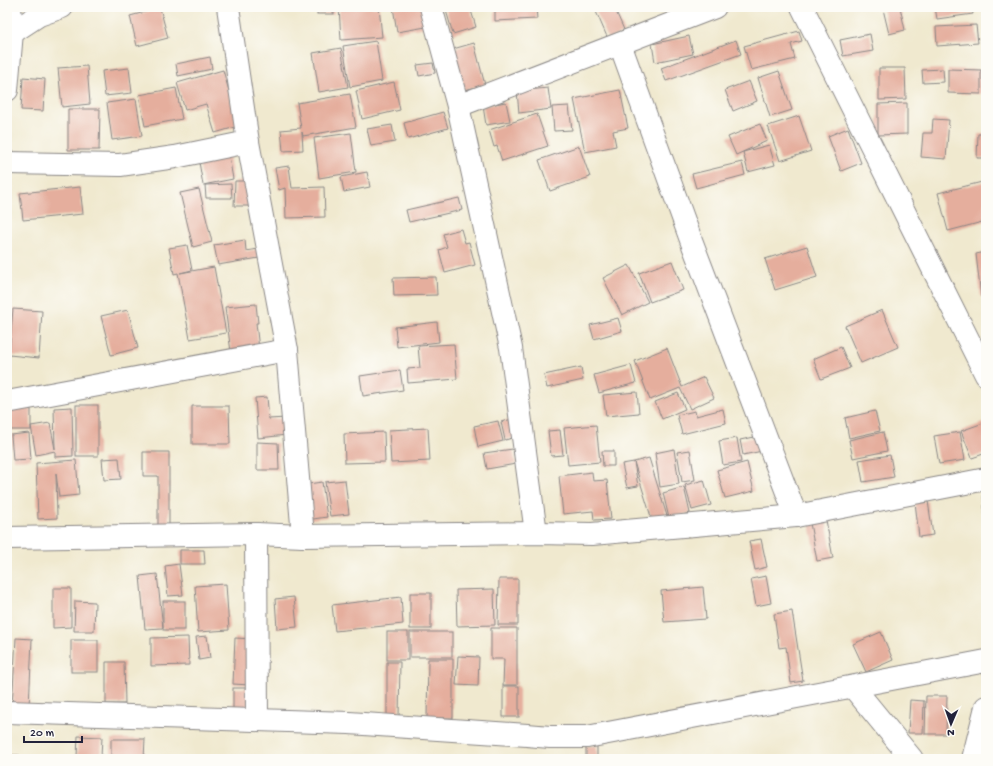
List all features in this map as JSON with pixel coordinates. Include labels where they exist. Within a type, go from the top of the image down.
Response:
[{"type":"street","points":[[7,90],[10,7]]},
{"type":"street","points":[[10,34],[39,15],[62,7]]},
{"type":"street","points":[[228,7],[248,142],[287,350],[303,536]]},
{"type":"street","points":[[431,7],[458,106],[511,348],[536,533]]},
{"type":"street","points":[[458,106],[715,7]]},
{"type":"street","points":[[802,7],[986,375]]},
{"type":"street","points":[[620,44],[691,240],[796,516]]},
{"type":"street","points":[[7,162],[120,165],[175,157],[248,142]]},
{"type":"street","points":[[7,402],[287,350]]},
{"type":"street","points":[[7,538],[256,534],[303,536],[536,533],[592,534],[796,516],[986,479]]},
{"type":"street","points":[[256,534],[257,720]]},
{"type":"street","points":[[7,712],[349,723],[550,737],[587,737],[986,661]]},
{"type":"street","points":[[852,687],[912,759]]},
{"type":"street","points":[[974,759],[986,707]]},
{"type":"building","points":[[317,7],[334,7],[334,14],[317,14]]},
{"type":"building","points":[[339,7],[379,7],[382,37],[341,40]]},
{"type":"building","points":[[393,7],[423,7],[426,27],[397,32]]},
{"type":"building","points":[[445,7],[470,7],[476,27],[453,34]]},
{"type":"building","points":[[495,7],[536,7],[537,19],[495,21]]},
{"type":"building","points":[[594,7],[614,7],[625,32],[608,39]]},
{"type":"building","points":[[900,7],[905,30],[889,34],[883,9]]},
{"type":"building","points":[[935,7],[972,7],[973,14],[937,19]]},
{"type":"building","points":[[160,8],[168,38],[137,46],[130,16]]},
{"type":"building","points":[[976,25],[978,43],[937,46],[936,27]]},
{"type":"building","points":[[799,31],[802,41],[791,44],[795,59],[751,70],[744,46]]},
{"type":"building","points":[[870,34],[873,51],[843,56],[840,40]]},
{"type":"building","points":[[689,36],[693,54],[655,62],[652,44]]},
{"type":"building","points":[[736,40],[741,54],[666,81],[661,68]]},
{"type":"building","points":[[376,41],[382,81],[350,87],[343,46]]},
{"type":"building","points":[[474,43],[485,85],[464,90],[453,49]]},
{"type":"building","points":[[341,48],[348,87],[319,92],[313,53]]},
{"type":"building","points":[[210,57],[212,69],[178,76],[176,64]]},
{"type":"building","points":[[433,63],[435,73],[419,76],[417,65]]},
{"type":"building","points":[[87,66],[90,104],[62,107],[58,68]]},
{"type":"building","points":[[129,68],[132,93],[105,96],[102,71]]},
{"type":"building","points":[[879,68],[905,68],[906,99],[879,100]]},
{"type":"building","points":[[943,69],[944,82],[923,83],[922,70]]},
{"type":"building","points":[[948,69],[981,70],[981,94],[948,93]]},
{"type":"building","points":[[223,70],[239,126],[215,133],[206,104],[185,110],[177,83]]},
{"type":"building","points":[[779,71],[792,110],[770,117],[758,78]]},
{"type":"building","points":[[23,77],[45,79],[43,111],[21,110]]},
{"type":"building","points":[[749,81],[757,101],[733,111],[725,90]]},
{"type":"building","points":[[394,82],[400,110],[362,119],[356,91]]},
{"type":"building","points":[[176,88],[182,119],[145,126],[139,95]]},
{"type":"building","points":[[548,88],[551,109],[519,113],[517,91]]},
{"type":"building","points":[[620,90],[628,128],[613,131],[616,146],[585,152],[574,99]]},
{"type":"building","points":[[350,94],[356,127],[303,136],[302,132],[303,150],[283,151],[281,130],[301,128],[297,103]]},
{"type":"building","points":[[136,99],[142,136],[112,140],[107,103]]},
{"type":"building","points":[[506,102],[510,121],[486,125],[483,106]]},
{"type":"building","points":[[907,103],[907,134],[878,135],[878,104]]},
{"type":"building","points":[[569,106],[572,130],[554,131],[552,107]]},
{"type":"building","points":[[68,109],[100,109],[99,150],[68,150]]},
{"type":"building","points":[[443,112],[448,128],[408,139],[404,123]]},
{"type":"building","points":[[537,114],[548,146],[502,161],[497,146],[494,147],[489,130]]},
{"type":"building","points":[[799,116],[811,151],[780,161],[768,126]]},
{"type":"building","points":[[933,119],[949,120],[946,159],[921,157],[923,133],[932,133]]},
{"type":"building","points":[[760,124],[767,141],[736,155],[728,137]]},
{"type":"building","points":[[392,125],[395,142],[371,146],[367,129]]},
{"type":"building","points":[[848,128],[861,163],[841,171],[828,136]]},
{"type":"building","points":[[351,133],[356,172],[319,178],[314,138]]},
{"type":"building","points":[[978,134],[986,134],[986,158],[977,158]]},
{"type":"building","points":[[769,145],[775,165],[748,172],[743,152]]},
{"type":"building","points":[[579,146],[590,177],[550,191],[539,160]]},
{"type":"building","points":[[229,156],[233,179],[203,185],[199,162]]},
{"type":"building","points":[[742,162],[745,175],[696,188],[692,174]]},
{"type":"building","points":[[289,166],[292,188],[324,187],[325,217],[286,218],[285,188],[279,190],[275,168]]},
{"type":"building","points":[[367,172],[370,187],[344,192],[341,177]]},
{"type":"building","points":[[235,181],[250,181],[250,206],[234,206]]},
{"type":"building","points":[[986,181],[986,221],[948,231],[938,193]]},
{"type":"building","points":[[231,184],[232,198],[206,198],[205,185]]},
{"type":"building","points":[[80,187],[83,214],[23,220],[20,193]]},
{"type":"building","points":[[199,189],[212,242],[193,247],[180,193]]},
{"type":"building","points":[[459,198],[462,210],[409,222],[406,210]]},
{"type":"building","points":[[461,229],[465,243],[469,242],[475,265],[445,273],[439,250],[447,247],[443,234]]},
{"type":"building","points":[[245,240],[246,251],[258,249],[259,258],[218,265],[214,245]]},
{"type":"building","points":[[187,245],[192,270],[180,273],[214,267],[226,333],[190,339],[178,273],[174,274],[169,248]]},
{"type":"building","points":[[807,246],[817,277],[775,290],[765,259]]},
{"type":"building","points":[[986,252],[986,297],[981,297],[976,254]]},
{"type":"building","points":[[672,261],[683,290],[650,302],[639,273]]},
{"type":"building","points":[[629,265],[648,302],[622,315],[603,278]]},
{"type":"building","points":[[436,277],[437,295],[394,296],[393,278]]},
{"type":"building","points":[[256,304],[258,323],[256,323],[259,349],[231,352],[225,307]]},
{"type":"building","points":[[13,309],[42,311],[39,358],[9,355]]},
{"type":"building","points":[[128,310],[138,348],[111,355],[101,316]]},
{"type":"building","points":[[882,310],[898,347],[861,363],[845,326]]},
{"type":"building","points":[[618,318],[622,331],[594,339],[590,325]]},
{"type":"building","points":[[437,322],[439,342],[397,347],[395,327]]},
{"type":"building","points":[[454,344],[457,379],[408,383],[407,369],[420,368],[418,346]]},
{"type":"building","points":[[841,347],[850,368],[821,379],[813,359]]},
{"type":"building","points":[[667,348],[682,387],[704,377],[714,398],[690,409],[680,388],[650,400],[635,361]]},
{"type":"building","points":[[631,365],[636,383],[599,393],[594,375]]},
{"type":"building","points":[[581,367],[583,380],[547,388],[544,375]]},
{"type":"building","points":[[400,370],[403,390],[363,396],[360,376]]},
{"type":"building","points":[[637,392],[639,413],[606,416],[603,395]]},
{"type":"building","points":[[678,393],[685,409],[662,419],[655,402]]},
{"type":"building","points":[[267,397],[269,419],[286,418],[287,435],[258,438],[255,398]]},
{"type":"building","points":[[76,405],[98,405],[98,456],[76,456]]},
{"type":"building","points":[[192,406],[229,406],[230,444],[192,444]]},
{"type":"building","points":[[72,407],[73,456],[55,457],[55,451],[36,455],[31,426],[50,423],[55,449],[54,408]]},
{"type":"building","points":[[7,409],[31,409],[31,430],[7,430]]},
{"type":"building","points":[[723,409],[726,423],[682,434],[677,415],[695,411],[696,416]]},
{"type":"building","points":[[875,411],[880,431],[849,438],[845,418]]},
{"type":"building","points":[[512,419],[516,437],[505,440],[501,422]]},
{"type":"building","points":[[498,421],[503,441],[478,447],[474,426]]},
{"type":"building","points":[[986,422],[986,453],[972,458],[961,431]]},
{"type":"building","points":[[596,425],[600,462],[568,465],[564,428]]},
{"type":"building","points":[[428,428],[430,461],[391,463],[389,430]]},
{"type":"building","points":[[560,430],[563,455],[551,456],[548,431]]},
{"type":"building","points":[[384,432],[385,462],[345,463],[344,434]]},
{"type":"building","points":[[883,432],[887,451],[853,458],[849,440]]},
{"type":"building","points":[[960,432],[965,460],[939,464],[934,436]]},
{"type":"building","points":[[29,433],[31,459],[13,460],[11,435]]},
{"type":"building","points":[[764,435],[767,450],[743,455],[740,440]]},
{"type":"building","points":[[737,438],[741,462],[723,465],[719,441]]},
{"type":"building","points":[[257,442],[278,443],[279,470],[257,470]]},
{"type":"building","points":[[513,449],[516,464],[487,469],[484,453]]},
{"type":"building","points":[[674,449],[679,484],[660,487],[655,453]]},
{"type":"building","points":[[690,450],[695,480],[682,482],[677,452]]},
{"type":"building","points":[[602,451],[614,451],[614,466],[603,466]]},
{"type":"building","points":[[143,452],[169,452],[169,532],[158,531],[158,476],[143,476]]},
{"type":"building","points":[[890,455],[894,477],[863,482],[859,460]]},
{"type":"building","points":[[119,458],[121,479],[104,480],[102,459]]},
{"type":"building","points":[[649,458],[667,516],[652,520],[634,462]]},
{"type":"building","points":[[76,460],[79,495],[59,497],[56,473],[57,518],[38,519],[36,463]]},
{"type":"building","points":[[634,462],[638,486],[627,488],[622,464]]},
{"type":"building","points":[[747,462],[754,491],[725,498],[717,470]]},
{"type":"building","points":[[592,472],[593,481],[607,480],[611,519],[594,520],[593,511],[563,514],[559,476]]},
{"type":"building","points":[[345,480],[349,514],[330,516],[325,482]]},
{"type":"building","points":[[704,480],[711,505],[692,510],[685,485]]},
{"type":"building","points":[[322,482],[327,517],[306,520],[301,485]]},
{"type":"building","points":[[684,487],[690,513],[669,518],[663,493]]},
{"type":"building","points":[[983,496],[986,496],[986,520],[985,520]]},
{"type":"building","points":[[928,501],[933,535],[919,537],[915,502]]},
{"type":"building","points":[[826,520],[833,558],[817,561],[810,523]]},
{"type":"building","points":[[761,539],[767,567],[755,570],[749,541]]},
{"type":"building","points":[[180,550],[204,550],[205,564],[180,564]]},
{"type":"building","points":[[179,564],[183,595],[168,596],[165,566]]},
{"type":"building","points":[[157,574],[163,628],[145,629],[140,576]]},
{"type":"building","points":[[766,576],[771,603],[756,606],[751,579]]},
{"type":"building","points":[[499,579],[518,579],[518,625],[498,625]]},
{"type":"building","points":[[226,584],[229,630],[198,632],[195,586]]},
{"type":"building","points":[[703,587],[706,619],[664,622],[661,591]]},
{"type":"building","points":[[53,588],[71,588],[71,627],[53,628]]},
{"type":"building","points":[[494,589],[495,625],[457,626],[456,590]]},
{"type":"building","points":[[410,593],[431,593],[431,629],[410,629]]},
{"type":"building","points":[[294,597],[297,627],[277,629],[275,599]]},
{"type":"building","points":[[401,597],[403,624],[335,631],[332,605]]},
{"type":"building","points":[[75,601],[95,602],[94,631],[74,631]]},
{"type":"building","points":[[163,601],[185,601],[185,630],[163,630]]},
{"type":"building","points":[[792,611],[803,681],[791,683],[786,647],[779,648],[774,614]]},
{"type":"building","points":[[491,628],[517,628],[517,685],[503,685],[504,659],[491,659]]},
{"type":"building","points":[[387,632],[408,632],[408,660],[387,660]]},
{"type":"building","points":[[410,632],[452,632],[452,657],[410,657]]},
{"type":"building","points":[[881,632],[893,660],[866,672],[853,644]]},
{"type":"building","points":[[207,636],[210,658],[199,660],[196,637]]},
{"type":"building","points":[[188,637],[189,665],[151,666],[151,638]]},
{"type":"building","points":[[16,638],[32,639],[29,708],[12,707]]},
{"type":"building","points":[[235,638],[253,639],[250,685],[233,684]]},
{"type":"building","points":[[71,640],[98,640],[98,672],[71,672]]},
{"type":"building","points":[[458,656],[479,657],[478,686],[456,685]]},
{"type":"building","points":[[428,659],[453,659],[453,718],[427,718]]},
{"type":"building","points":[[106,662],[124,662],[125,704],[106,704]]},
{"type":"building","points":[[387,662],[400,662],[399,717],[387,717]]},
{"type":"building","points":[[503,686],[519,686],[519,717],[503,717]]},
{"type":"building","points":[[233,688],[249,688],[249,711],[233,711]]},
{"type":"building","points":[[926,696],[947,696],[946,734],[925,734]]},
{"type":"building","points":[[910,700],[924,701],[923,733],[908,733]]},
{"type":"building","points":[[78,736],[102,737],[101,757],[77,756]]},
{"type":"building","points":[[111,739],[145,739],[144,759],[111,759]]},
{"type":"building","points":[[586,746],[597,746],[597,759],[586,759]]},
{"type":"building","points":[[7,755],[19,755],[19,759],[7,759]]}]
